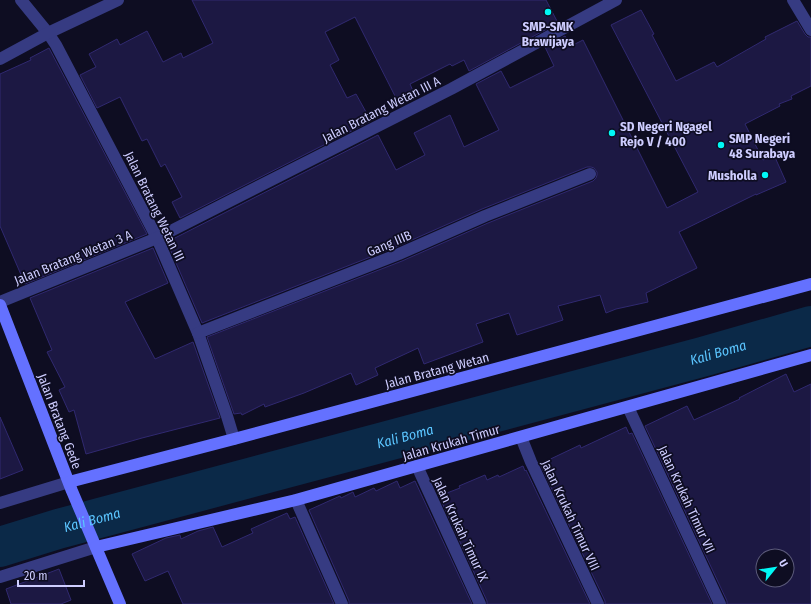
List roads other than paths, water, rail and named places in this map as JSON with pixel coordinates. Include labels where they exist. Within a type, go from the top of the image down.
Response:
[{"type":"street","name":"Jalan Bratang Wetan III","points":[[21,0],[48,33],[60,52],[157,238],[198,333],[234,440]]},
{"type":"street","points":[[0,59],[48,33],[118,0]]},
{"type":"street","name":"Jalan Bratang Wetan III A","points":[[157,238],[451,89],[616,0]]},
{"type":"street","points":[[793,0],[811,30]]},
{"type":"street","name":"Gang IIIB","points":[[198,333],[399,254],[486,216],[590,174]]},
{"type":"street","name":"Jalan Bratang Wetan 3 A","points":[[0,302],[157,238]]},
{"type":"street","name":"Jalan Bratang Wetan","points":[[71,487],[234,440],[811,284]]},
{"type":"street","name":"Jalan Bratang Gede","points":[[0,305],[71,487],[120,604]]},
{"type":"street","name":"Jalan Krukah Timur","points":[[96,547],[296,500],[811,355]]},
{"type":"street","name":"Jalan Krukah Timur VII","points":[[628,407],[720,604]]},
{"type":"street","name":"Jalan Krukah Timur VIII","points":[[521,437],[531,462],[598,604]]},
{"type":"street","name":"Jalan Krukah Timur IX","points":[[417,466],[480,604]]},
{"type":"street","points":[[0,503],[71,487]]},
{"type":"street","points":[[296,500],[342,604]]},
{"type":"street","points":[[0,577],[96,547]]},
{"type":"waterway","name":"Kali Boma","points":[[0,547],[58,529],[702,357],[811,326]]},
{"type":"place","name":"SMP-SMK Brawijaya","points":[[548,12]]},
{"type":"place","name":"SD Negeri Ngagel Rejo V / 400","points":[[612,133]]},
{"type":"place","name":"SMP Negeri 48 Surabaya","points":[[721,145]]},
{"type":"place","name":"Musholla","points":[[765,175]]}]
